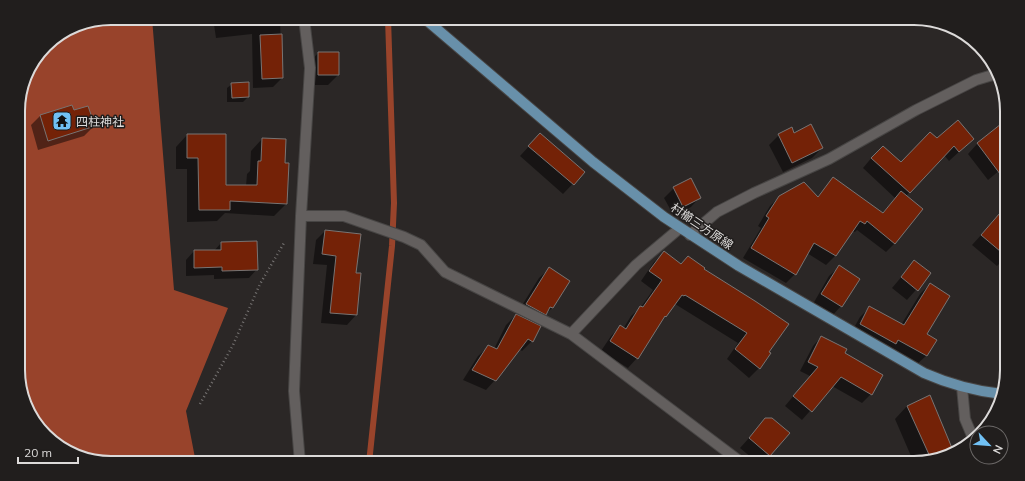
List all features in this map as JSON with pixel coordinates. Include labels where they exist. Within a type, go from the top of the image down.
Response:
[{"type":"main road","name":"村櫛三方原線","points":[[432,25],[593,162],[628,190],[690,235],[739,266],[909,365],[939,379],[962,387],[996,394]]},
{"type":"street","points":[[299,456],[294,391],[301,216],[310,68],[305,25]]},
{"type":"street","points":[[690,235],[717,212],[754,193],[829,159],[916,110],[976,80],[992,75]]},
{"type":"street","points":[[301,216],[344,216],[404,237],[421,245],[445,272],[571,334],[733,456]]},
{"type":"street","points":[[571,334],[636,265],[680,228]]},
{"type":"street","points":[[962,387],[965,419],[969,429]]},
{"type":"path","points":[[200,404],[233,345],[260,284],[285,243]]},
{"type":"shaded area","points":[[106,25],[153,25],[174,290],[228,308],[186,411],[195,456],[106,456],[78,449],[68,444],[50,431],[37,413],[28,392],[25,370],[26,100],[28,89],[34,73],[50,50],[73,34],[94,27]]},
{"type":"building","points":[[282,34],[283,78],[262,79],[260,35]]},
{"type":"building","points":[[318,52],[339,52],[339,75],[318,75]]},
{"type":"building","points":[[249,82],[249,97],[232,98],[231,83]]},
{"type":"building","points":[[72,105],[74,110],[88,106],[95,126],[48,141],[40,115]]},
{"type":"building","points":[[958,120],[974,139],[959,152],[954,146],[910,193],[871,158],[883,146],[901,162],[930,132],[937,138]]},
{"type":"building","points":[[811,124],[823,148],[792,163],[778,134],[792,127],[794,133]]},
{"type":"building","points":[[1000,125],[1000,174],[977,143]]},
{"type":"building","points":[[540,133],[585,172],[574,185],[528,146]]},
{"type":"building","points":[[187,134],[226,134],[226,185],[257,185],[258,161],[261,161],[262,138],[286,139],[285,163],[289,163],[287,204],[230,201],[230,210],[199,210],[198,158],[187,158]]},
{"type":"building","points":[[833,177],[883,213],[901,191],[923,209],[895,244],[867,221],[865,224],[860,221],[836,256],[814,243],[796,275],[751,248],[769,218],[766,216],[779,196],[804,182],[818,197]]},
{"type":"building","points":[[691,178],[701,198],[683,207],[673,187]]},
{"type":"building","points":[[1000,213],[1000,251],[981,235]]},
{"type":"building","points":[[325,230],[361,234],[356,273],[361,273],[357,315],[330,313],[336,256],[322,254]]},
{"type":"building","points":[[257,241],[258,270],[222,271],[222,267],[194,268],[194,250],[221,250],[221,242]]},
{"type":"building","points":[[664,251],[681,264],[688,256],[705,268],[704,269],[789,324],[769,352],[771,353],[760,369],[735,349],[747,333],[685,295],[682,295],[666,317],[665,316],[638,359],[610,341],[620,325],[626,329],[640,306],[643,307],[662,280],[649,271]]},
{"type":"building","points":[[914,260],[931,273],[918,291],[901,277]]},
{"type":"building","points":[[839,265],[860,279],[842,307],[821,294]]},
{"type":"building","points":[[549,267],[570,281],[553,308],[550,307],[546,315],[526,304]]},
{"type":"building","points":[[930,283],[950,296],[927,334],[937,340],[927,356],[898,340],[896,344],[860,324],[869,306],[904,325]]},
{"type":"building","points":[[516,314],[541,326],[533,342],[528,339],[496,381],[472,370],[488,345],[497,349]]},
{"type":"building","points":[[821,336],[847,349],[845,353],[883,375],[872,395],[841,377],[812,412],[793,396],[818,367],[808,362]]},
{"type":"building","points":[[930,395],[951,447],[929,454],[907,406]]},
{"type":"building","points":[[765,418],[772,418],[790,433],[770,456],[749,438]]},
{"type":"waterway","points":[[370,456],[392,246],[394,203],[388,25]]},
{"type":"place","name":"四柱神社","points":[[62,121]]}]
